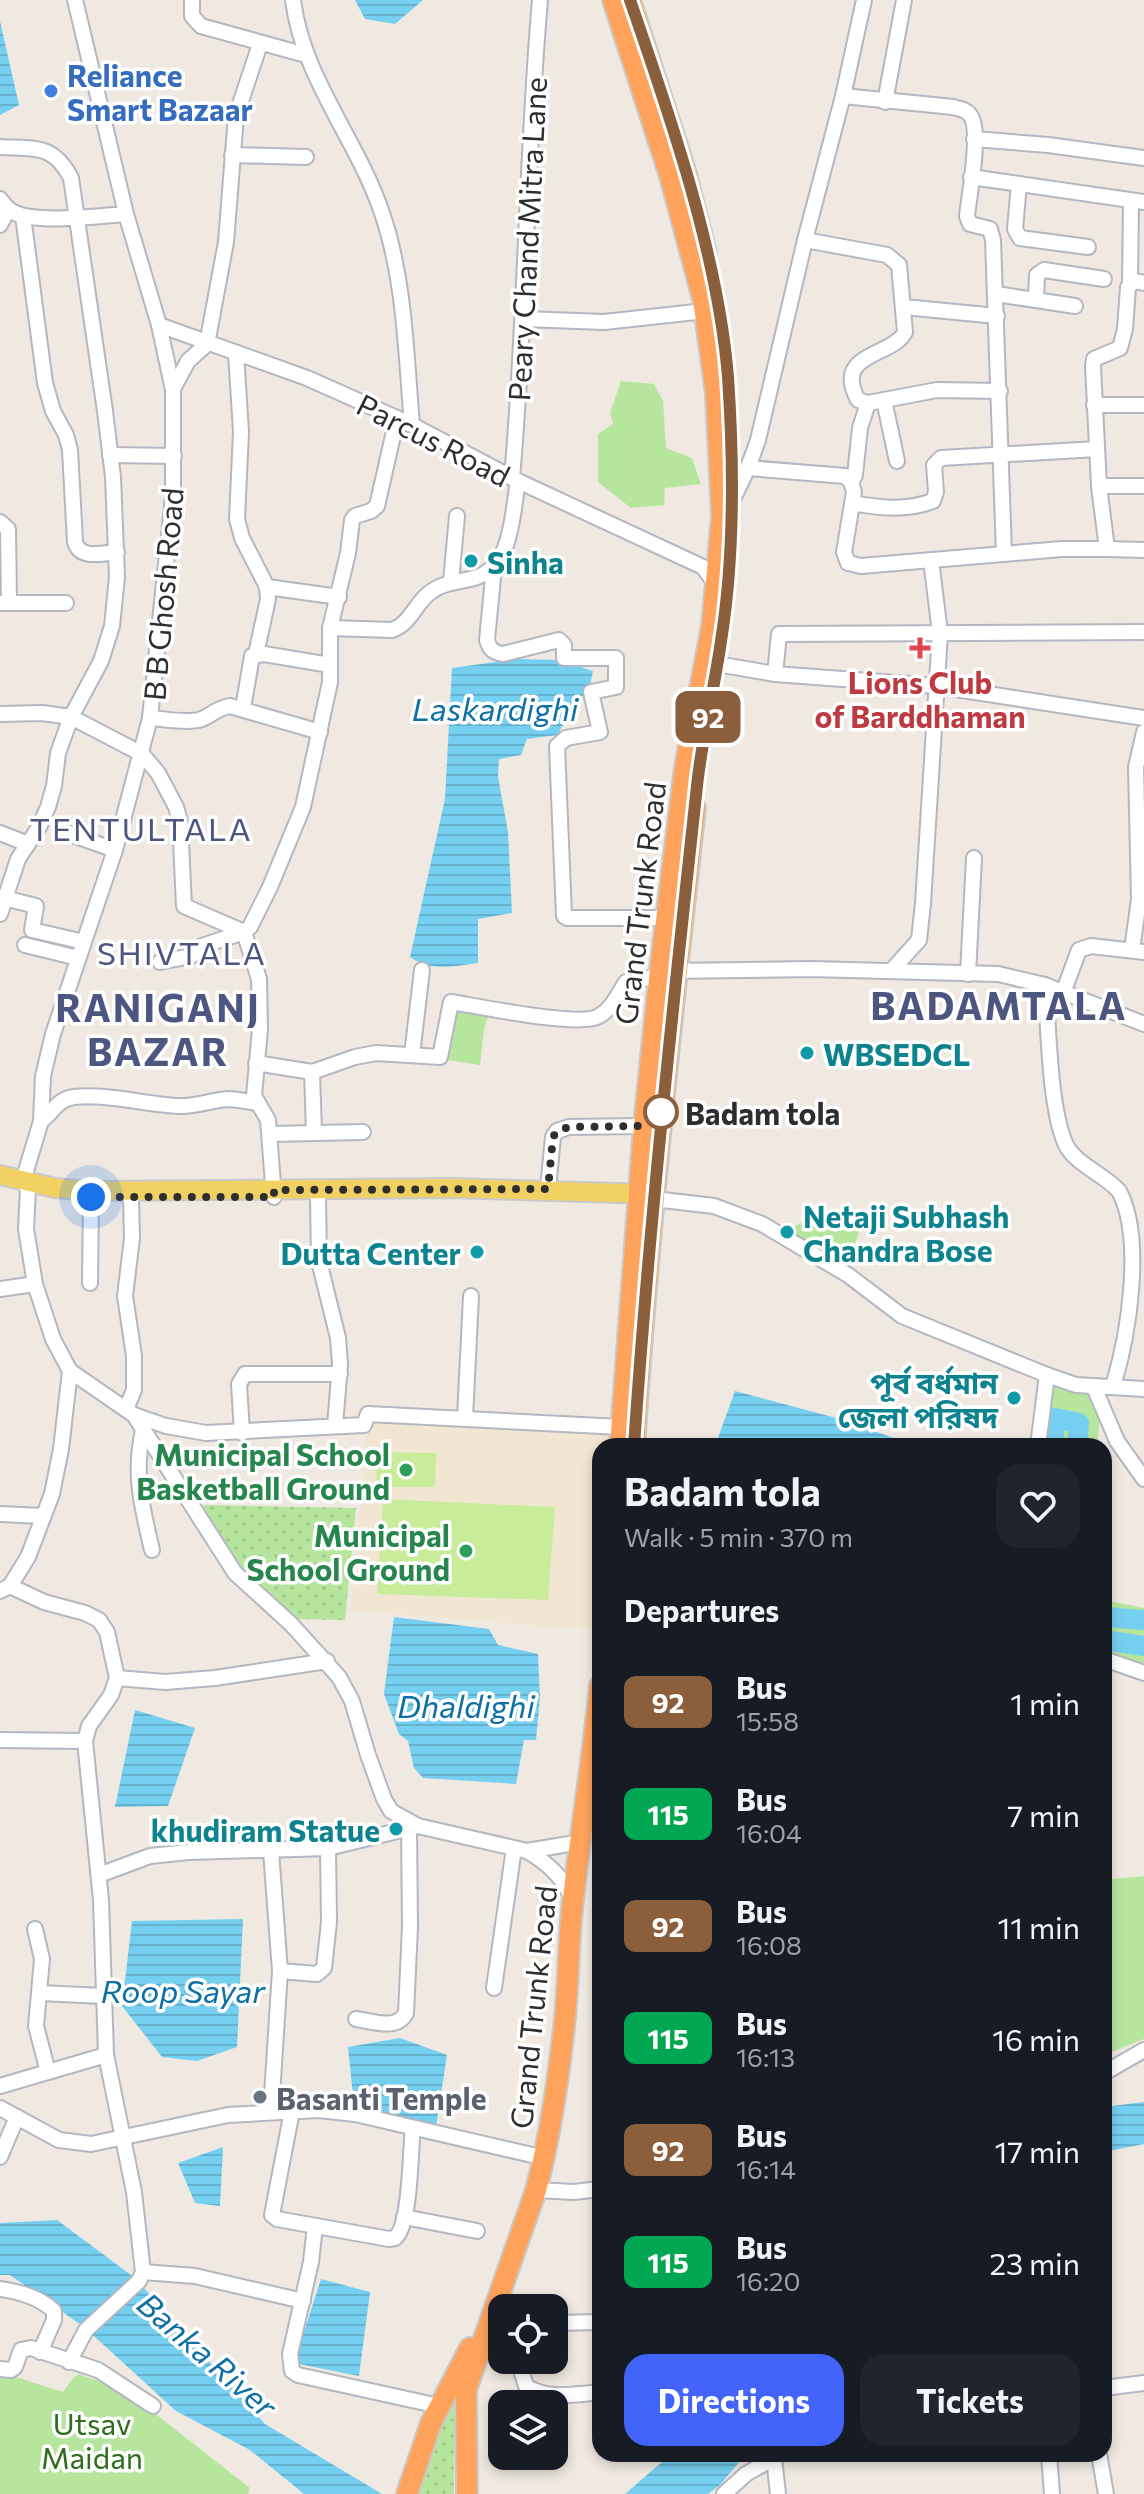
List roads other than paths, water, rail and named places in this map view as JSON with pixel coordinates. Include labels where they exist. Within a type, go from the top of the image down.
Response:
[{"type":"highway","name":"Grand Trunk Road","points":[[613,0],[677,200],[705,311],[727,509]]},
{"type":"highway","name":"Grand Trunk Road","points":[[630,0],[685,171],[710,273],[728,374],[727,509],[712,626],[685,767],[666,918],[634,1438]]},
{"type":"highway","name":"Grand Trunk Road","points":[[620,1437],[648,1198],[644,1126],[665,972],[717,664],[719,572]]},
{"type":"highway","name":"Grand Trunk Road","points":[[503,2294],[545,2158],[564,2025],[573,1901],[592,1788]]},
{"type":"highway","points":[[407,2494],[416,2462],[439,2406],[467,2351],[488,2328]]},
{"type":"highway","name":"Grand Trunk Road","points":[[467,2494],[466,2390],[488,2336]]},
{"type":"main road","points":[[0,1175],[25,1185],[91,1197],[548,1194]]},
{"type":"main road","points":[[0,1183],[91,1191],[548,1194],[648,1198]]},
{"type":"street","name":"B B Ghosh Road","points":[[70,1371],[53,1339],[35,1284],[26,1229],[25,1185],[41,1121],[43,1076],[53,1034],[115,850],[150,718],[171,524],[174,456],[173,390],[159,325],[126,214],[75,0]]},
{"type":"street","points":[[192,0],[195,23],[306,55]]},
{"type":"street","points":[[293,0],[296,25],[306,55],[382,213],[400,296],[412,425]]},
{"type":"street","name":"Peary Chand Mitra Lane","points":[[540,0],[526,212],[524,319],[515,479],[504,552],[494,567],[487,640],[495,653],[503,654],[559,640],[564,645],[564,658],[616,658],[616,687],[591,692],[600,732],[566,738],[557,746],[564,916],[666,918]]},
{"type":"street","points":[[727,509],[758,440],[864,0]]},
{"type":"street","points":[[885,102],[904,0]]},
{"type":"street","points":[[173,390],[188,361],[207,344],[224,257],[236,116],[260,44]]},
{"type":"street","points":[[843,96],[965,111],[973,122],[968,221],[985,226],[992,233],[1004,554]]},
{"type":"street","points":[[974,139],[1144,158]]},
{"type":"street","points":[[0,147],[40,149],[61,158],[71,178],[110,455],[117,552],[112,626],[101,661],[71,717],[58,753],[48,807],[18,859],[2,898],[0,914]]},
{"type":"street","points":[[232,155],[306,157]]},
{"type":"street","points":[[971,177],[1137,202],[1137,283],[1122,344],[1120,348],[1094,359],[1099,486],[1107,549]]},
{"type":"street","points":[[1019,184],[1015,229],[1020,238],[1088,247]]},
{"type":"street","points":[[0,225],[4,204],[23,216],[78,218],[126,214]]},
{"type":"street","points":[[23,216],[48,399],[70,450],[76,549],[83,554],[117,552]]},
{"type":"street","points":[[805,240],[887,255],[895,259],[901,274],[905,332],[902,339],[861,361],[855,370],[853,392],[858,400],[868,403],[937,390],[1000,391]]},
{"type":"street","points":[[1036,300],[1037,275],[1044,270],[1104,279]]},
{"type":"street","points":[[996,294],[1075,306]]},
{"type":"street","points":[[904,307],[997,316]]},
{"type":"street","points":[[524,319],[604,322],[705,311]]},
{"type":"street","name":"Parcus Road","points":[[159,325],[307,378],[412,425],[515,479],[719,572]]},
{"type":"street","points":[[236,353],[241,432],[237,519],[242,538],[267,587],[268,611],[256,654],[249,661],[243,708]]},
{"type":"street","points":[[884,400],[897,461]]},
{"type":"street","points":[[851,482],[855,475],[857,441],[868,403]]},
{"type":"street","points":[[1094,405],[1144,405]]},
{"type":"street","points":[[160,962],[191,956],[202,946],[244,932],[250,927],[270,887],[303,807],[320,732],[330,682],[330,628],[339,597],[352,520],[377,506],[397,418]]},
{"type":"street","points":[[852,503],[888,508],[928,503],[936,498],[936,461],[1097,449]]},
{"type":"street","points":[[110,455],[174,456]]},
{"type":"street","points":[[748,468],[845,476],[854,492],[844,552],[848,563],[861,566],[1004,554],[1144,550]]},
{"type":"street","points":[[1099,486],[1144,486]]},
{"type":"street","points":[[451,582],[457,516]]},
{"type":"street","points":[[0,522],[8,529],[4,603],[66,603]]},
{"type":"street","points":[[891,971],[919,940],[940,633],[931,560]]},
{"type":"street","points":[[330,628],[392,630],[406,623],[428,593],[451,582],[474,578],[494,567]]},
{"type":"street","points":[[267,587],[339,597]]},
{"type":"street","points":[[775,674],[779,634],[1144,632]]},
{"type":"street","points":[[256,654],[330,665]]},
{"type":"street","points":[[717,664],[775,674],[936,686],[1144,718]]},
{"type":"street","points":[[150,718],[193,721],[207,717],[216,709],[230,706],[320,732]]},
{"type":"street","points":[[0,714],[42,713],[71,717],[142,754],[158,773],[180,821],[184,906],[244,932],[259,979],[260,1029],[254,1096],[265,1112],[271,1134],[274,1194]]},
{"type":"street","points":[[1063,993],[1079,950],[1091,946],[1138,951],[1142,847],[1136,767],[1144,732]]},
{"type":"street","points":[[0,833],[28,844]]},
{"type":"street","points":[[67,833],[115,850]]},
{"type":"street","points":[[968,974],[974,858]]},
{"type":"street","points":[[2,898],[36,906],[32,930],[84,942]]},
{"type":"street","points":[[25,945],[78,958]]},
{"type":"street","points":[[256,1063],[312,1072],[355,1057],[387,1053],[440,1057],[451,1002],[514,1013],[590,1020],[610,1007],[626,982],[665,972],[811,969],[998,974],[1045,985],[1144,1024]]},
{"type":"street","points":[[412,1055],[422,970]]},
{"type":"street","points":[[1045,985],[1052,1080],[1063,1139],[1070,1153],[1111,1181],[1139,1217],[1131,1328],[1113,1386]]},
{"type":"street","points":[[312,1072],[314,1133]]},
{"type":"street","points":[[41,1121],[56,1104],[74,1097],[177,1106],[200,1106],[226,1099],[258,1103]]},
{"type":"street","points":[[548,1194],[553,1137],[557,1131],[569,1127],[644,1126]]},
{"type":"street","points":[[271,1134],[363,1132]]},
{"type":"street","points":[[90,1283],[91,1197]]},
{"type":"street","points":[[318,1197],[319,1261],[338,1338],[340,1374],[335,1426]]},
{"type":"street","points":[[131,1198],[132,1238],[125,1296],[133,1341],[134,1390],[130,1412],[235,1573],[308,1642],[339,1677],[352,1701],[384,1799],[391,1811],[414,1827],[521,1850],[546,1863],[561,1878],[573,1901]]},
{"type":"street","points":[[648,1198],[714,1206],[762,1224],[848,1275],[902,1316],[1047,1375],[1076,1385],[1144,1389]]},
{"type":"street","points":[[0,1289],[35,1284]]},
{"type":"street","points":[[465,1418],[471,1296]]},
{"type":"street","points":[[141,2276],[134,2192],[106,2055],[99,1875],[85,1741],[89,1726],[111,1695],[117,1678],[107,1632],[99,1620],[5,1589],[28,1557],[52,1494],[70,1371],[130,1412],[166,1426],[206,1433],[364,1425],[368,1414],[465,1418],[620,1437]]},
{"type":"street","points":[[242,1433],[239,1384],[245,1374],[340,1374]]},
{"type":"street","points":[[1039,1438],[1047,1375]]},
{"type":"street","points":[[1094,1387],[1117,1441],[1144,1479]]},
{"type":"street","points":[[143,1430],[137,1470],[152,1550]]},
{"type":"street","points":[[0,1514],[43,1516]]},
{"type":"street","points":[[304,1663],[309,1652],[308,1642]]},
{"type":"street","points":[[117,1678],[165,1682],[215,1678],[327,1661]]},
{"type":"street","points":[[1112,1662],[1144,1673]]},
{"type":"street","points":[[0,1740],[85,1741]]},
{"type":"street","points":[[99,1875],[150,1856],[328,1848],[414,1827]]},
{"type":"street","points":[[356,2019],[396,2023],[403,2020],[406,2013],[414,1827]]},
{"type":"street","points":[[521,1850],[581,1842]]},
{"type":"street","points":[[280,1971],[317,1974],[324,1968],[329,1922],[328,1848]]},
{"type":"street","points":[[494,1988],[521,1850]]},
{"type":"street","points":[[271,1851],[280,1971],[271,2111]]},
{"type":"street","points":[[35,1929],[42,1959],[36,2026],[48,2072]]},
{"type":"street","points":[[40,1993],[103,1996]]},
{"type":"street","points":[[1112,2068],[1144,2050]]},
{"type":"street","points":[[0,2086],[106,2055]]},
{"type":"street","points":[[0,2108],[59,2140],[91,2144],[228,2115],[319,2110],[355,2114],[545,2158]]},
{"type":"street","points":[[292,2111],[272,2215],[277,2219],[395,2238],[402,2230],[411,2177],[413,2128]]},
{"type":"street","points":[[0,2157],[17,2117]]},
{"type":"street","points":[[536,2190],[592,2190]]},
{"type":"street","points":[[404,2217],[477,2231]]},
{"type":"street","points":[[315,2226],[303,2301],[290,2354],[292,2371],[298,2375],[439,2406]]},
{"type":"street","points":[[69,2362],[86,2330],[141,2276],[195,2276],[303,2301]]},
{"type":"street","points":[[0,2289],[29,2296],[54,2311],[54,2320],[40,2352]]},
{"type":"street","points":[[568,2323],[592,2322]]},
{"type":"street","points":[[0,2369],[11,2370],[15,2367],[21,2350],[26,2348],[110,2376],[153,2406]]},
{"type":"street","points":[[520,2374],[526,2386],[537,2393],[592,2393]]},
{"type":"street","points":[[1112,2387],[1144,2383]]},
{"type":"street","points":[[724,2494],[746,2474],[767,2462]]},
{"type":"street","points":[[778,2462],[778,2494]]},
{"type":"street","points":[[1050,2462],[1052,2494]]},
{"type":"street","points":[[1100,2462],[1106,2494]]},
{"type":"water","points":[[355,0],[423,0],[395,24],[365,19]]},
{"type":"water","points":[[0,21],[19,105],[0,115]]},
{"type":"water","name":"Laskardighi","points":[[518,659],[559,660],[593,671],[589,690],[571,707],[558,735],[527,739],[521,755],[499,759],[498,777],[508,832],[512,913],[478,919],[478,963],[443,967],[426,965],[410,957],[445,799],[452,668]]},
{"type":"water","points":[[735,1391],[840,1419],[894,1438],[718,1438]]},
{"type":"water","name":"Dhaldighi","points":[[394,1617],[489,1629],[498,1645],[538,1654],[540,1698],[536,1740],[524,1740],[516,1784],[423,1778],[414,1768],[408,1741],[399,1734],[384,1694]]},
{"type":"water","points":[[135,1710],[195,1728],[168,1806],[115,1807]]},
{"type":"water","name":"Roop Sayar","points":[[243,1919],[237,2047],[197,2061],[162,2057],[122,2006],[132,1921]]},
{"type":"water","points":[[400,2038],[447,2055],[435,2133],[355,2114],[348,2047]]},
{"type":"water","points":[[1144,2102],[1144,2144],[1112,2150],[1112,2106]]},
{"type":"water","points":[[223,2147],[220,2206],[195,2203],[178,2163]]},
{"type":"water","points":[[57,2220],[135,2278],[265,2424],[382,2494],[304,2494],[250,2450],[176,2411],[84,2327],[10,2275],[0,2275],[0,2223]]},
{"type":"water","points":[[321,2279],[370,2292],[359,2376],[294,2363]]},
{"type":"water","points":[[662,2462],[739,2462],[708,2494],[625,2494]]},
{"type":"waterway","points":[[1054,1438],[1055,1418],[1079,1423],[1078,1438]]},
{"type":"waterway","points":[[1112,1618],[1144,1620]]},
{"type":"waterway","points":[[1112,1641],[1144,1646]]},
{"type":"place","name":"Reliance Smart Bazaar","points":[[51,91]]},
{"type":"place","name":"Sinha","points":[[471,561]]},
{"type":"place","name":"Lions Club of Barddhaman","points":[[920,648]]},
{"type":"place","name":"WBSEDCL","points":[[807,1053]]},
{"type":"place","name":"Badam tola","points":[[661,1112]]},
{"type":"place","name":"Netaji Subhash Chandra Bose","points":[[787,1232]]},
{"type":"place","name":"Dutta Center","points":[[477,1252]]},
{"type":"place","name":"পূর্ব বর্ধমান জেলা পরিষদ","points":[[1014,1398]]},
{"type":"place","name":"Municipal School Basketball Ground","points":[[406,1470]]},
{"type":"place","name":"Municipal School Ground","points":[[466,1551]]},
{"type":"place","name":"khudiram Statue","points":[[396,1829]]},
{"type":"place","name":"Basanti Temple","points":[[260,2097]]},
{"type":"district","name":"TENTULTALA","points":[[141,828]]},
{"type":"district","name":"SHIVTALA","points":[[182,952]]},
{"type":"district","name":"BADAMTALA","points":[[999,1004]]},
{"type":"district","name":"RANIGANJ BAZAR","points":[[158,1028]]},
{"type":"water label","name":"Banka River","points":[[208,2354]]},
{"type":"park label","name":"Utsav Maidan","points":[[92,2439]]}]
